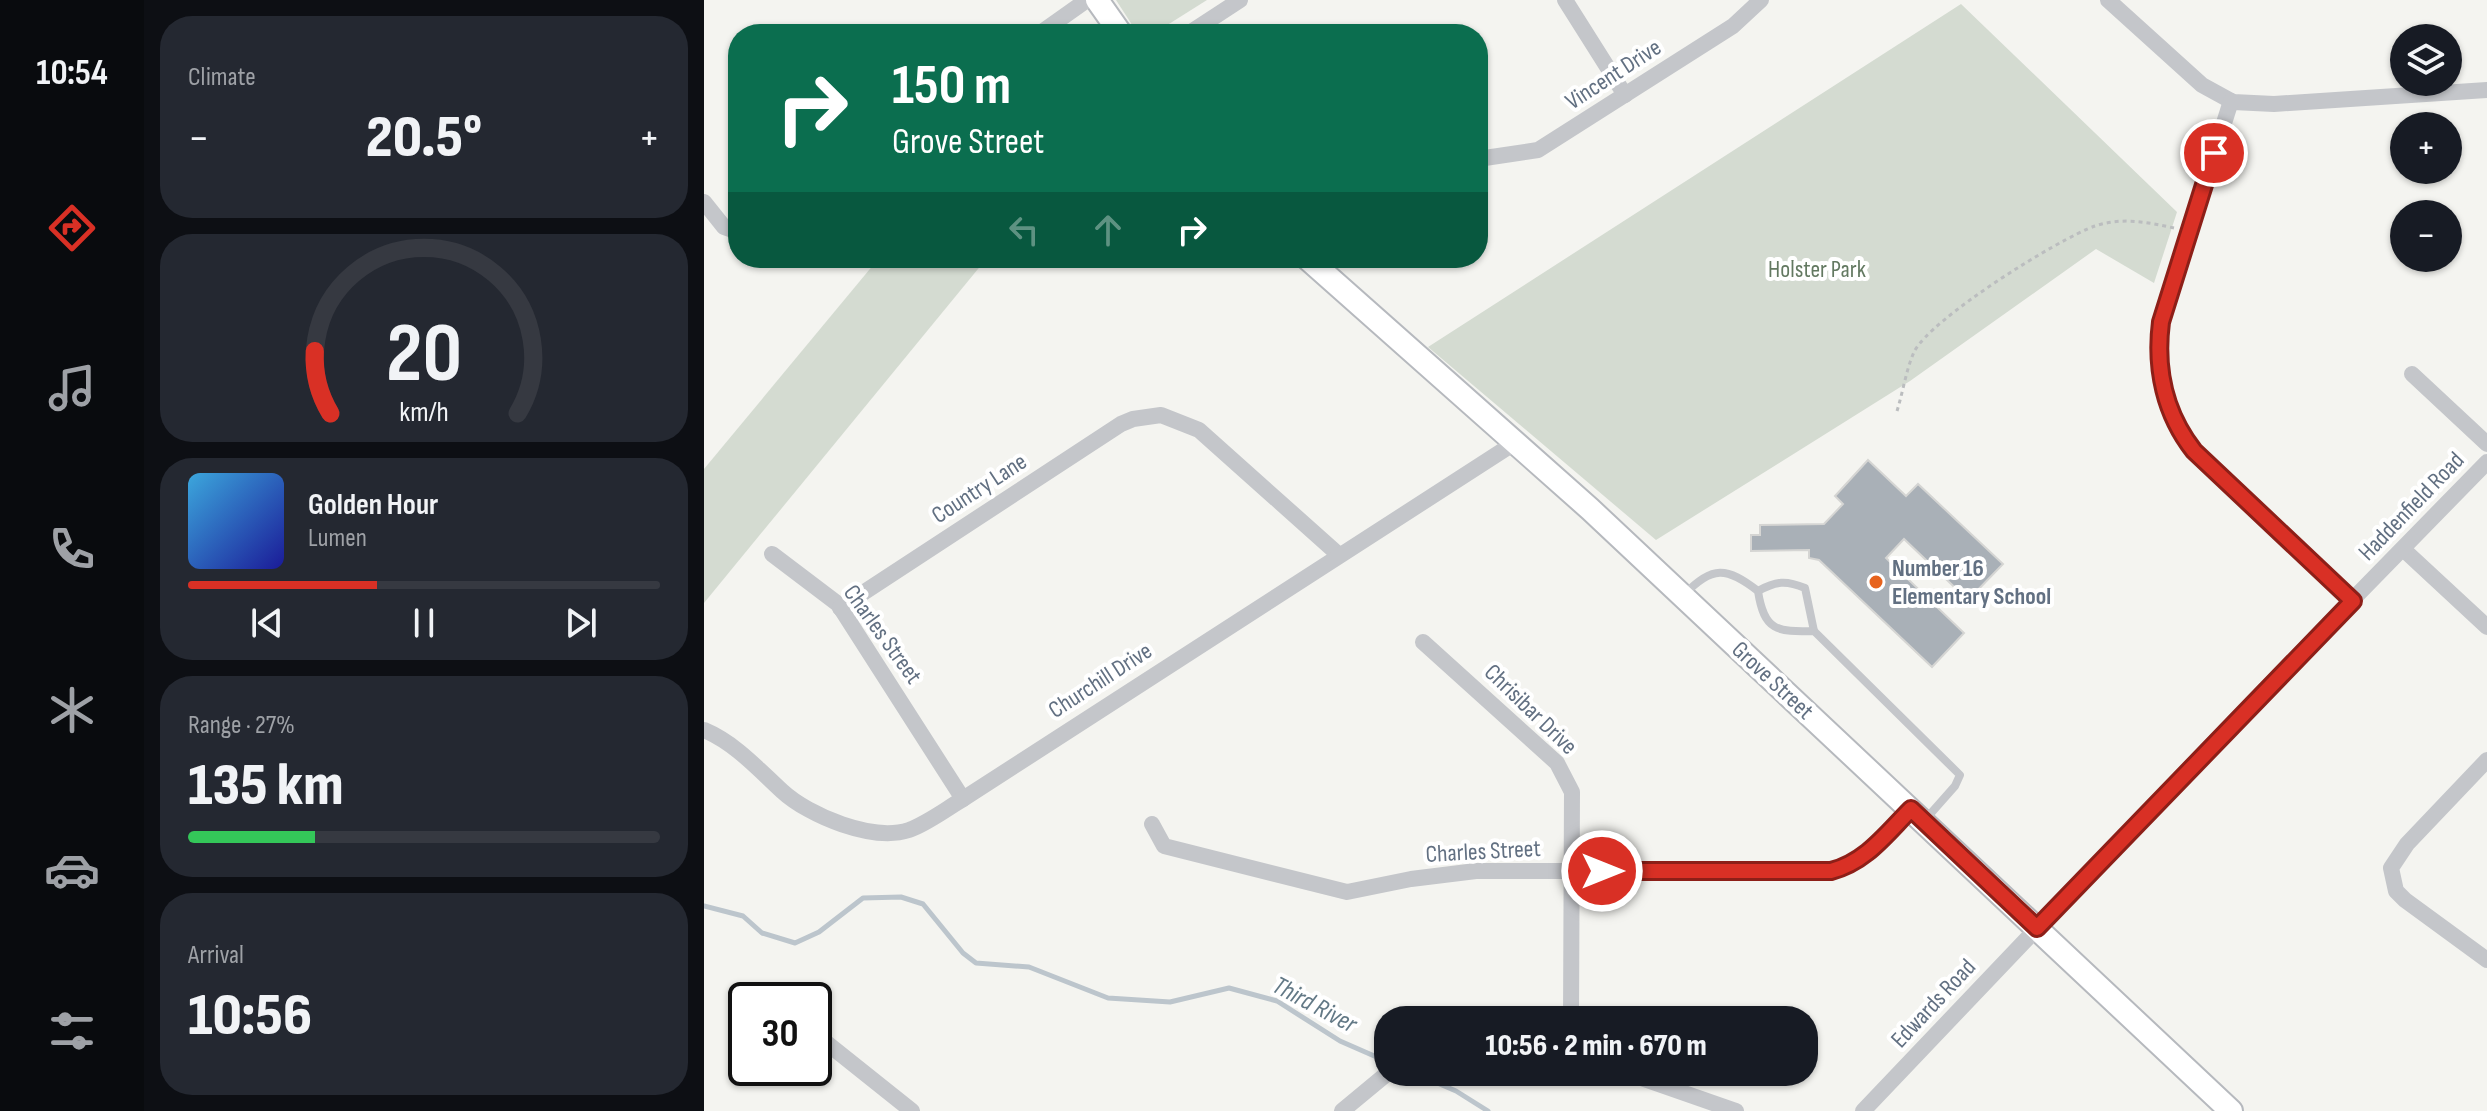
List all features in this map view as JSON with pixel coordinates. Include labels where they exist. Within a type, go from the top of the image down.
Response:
[{"type":"street","points":[[1053,24],[1087,0]]},
{"type":"street","points":[[1097,0],[1114,24]]},
{"type":"street","points":[[1203,24],[1240,0]]},
{"type":"street","points":[[1565,0],[1625,95]]},
{"type":"street","name":"Vincent Drive","points":[[1488,158],[1538,150],[1733,26],[1761,0]]},
{"type":"street","points":[[2108,0],[2202,85],[2231,101],[2274,104],[2487,90]]},
{"type":"street","points":[[2231,101],[2167,300],[2158,343],[2163,391],[2182,436],[2194,451],[2353,601]]},
{"type":"street","points":[[704,202],[728,228]]},
{"type":"street","name":"Grove Street","points":[[1318,268],[1516,442],[1683,596],[2231,1111]]},
{"type":"street","points":[[2412,374],[2487,444]]},
{"type":"street","name":"Country Lane","points":[[840,608],[1121,424],[1147,417],[1174,418],[1199,430],[1339,555]]},
{"type":"street","name":"Churchill Drive","points":[[704,730],[759,767],[784,793],[820,817],[891,833],[919,825],[1516,442]]},
{"type":"street","name":"Haddenfield Road","points":[[2037,928],[2487,462]]},
{"type":"street","points":[[2403,549],[2487,627]]},
{"type":"street","name":"Charles Street","points":[[772,554],[840,608],[963,799]]},
{"type":"street","name":"Chrisibar Drive","points":[[1423,642],[1514,722],[1564,772],[1574,804],[1571,1006]]},
{"type":"street","points":[[2487,760],[2407,844],[2391,868],[2396,891],[2405,900],[2487,960]]},
{"type":"street","name":"Charles Street","points":[[1152,824],[1164,846],[1347,892],[1445,873],[1831,871],[1865,857],[1917,815]]},
{"type":"street","name":"Edwards Road","points":[[1863,1111],[2037,928]]},
{"type":"street","points":[[832,1047],[912,1111]]},
{"type":"street","points":[[1342,1111],[1374,1084]]},
{"type":"street","points":[[1664,1086],[1736,1111]]},
{"type":"lane","points":[[1683,596],[1701,576],[1720,571],[1739,576],[1758,591],[1761,615],[1769,624],[1785,632],[1814,631]]},
{"type":"lane","points":[[1758,591],[1773,583],[1789,581],[1805,588],[1814,631],[1960,775],[1955,786],[1917,815]]},
{"type":"path","points":[[1897,411],[1914,351],[1935,325],[2031,260],[2095,226],[2138,220],[2189,232]]},
{"type":"green space","points":[[1116,0],[1207,0],[1169,24],[1132,24]]},
{"type":"green space","name":"Holster Park","points":[[1961,4],[2177,212],[2154,283],[2096,249],[1910,381],[1656,540],[1428,347]]},
{"type":"green space","points":[[871,268],[979,268],[704,603],[704,469]]},
{"type":"building","name":"Number 16 Elementary School","points":[[1868,460],[1906,496],[1918,484],[2003,564],[1968,600],[1904,539],[1886,558],[1964,633],[1932,667],[1819,560],[1809,558],[1809,550],[1751,551],[1751,535],[1760,535],[1760,525],[1824,524],[1843,504],[1835,496]]},
{"type":"waterway","name":"Third River","points":[[704,906],[743,916],[762,933],[795,943],[819,932],[863,898],[901,897],[923,904],[963,953],[976,963],[1029,967],[1108,998],[1170,1002],[1229,988],[1277,1001],[1340,1041],[1374,1056]]},
{"type":"waterway","name":"Third River","points":[[1444,1086],[1488,1111]]},
{"type":"place","name":"Number 16 Elementary School","points":[[1876,582]]},
{"type":"route","points":[[1602,871],[1831,871],[1865,857],[1911,809],[2037,928],[2353,601],[2194,451],[2182,436],[2163,391],[2158,343],[2161,322],[2214,153]]}]
